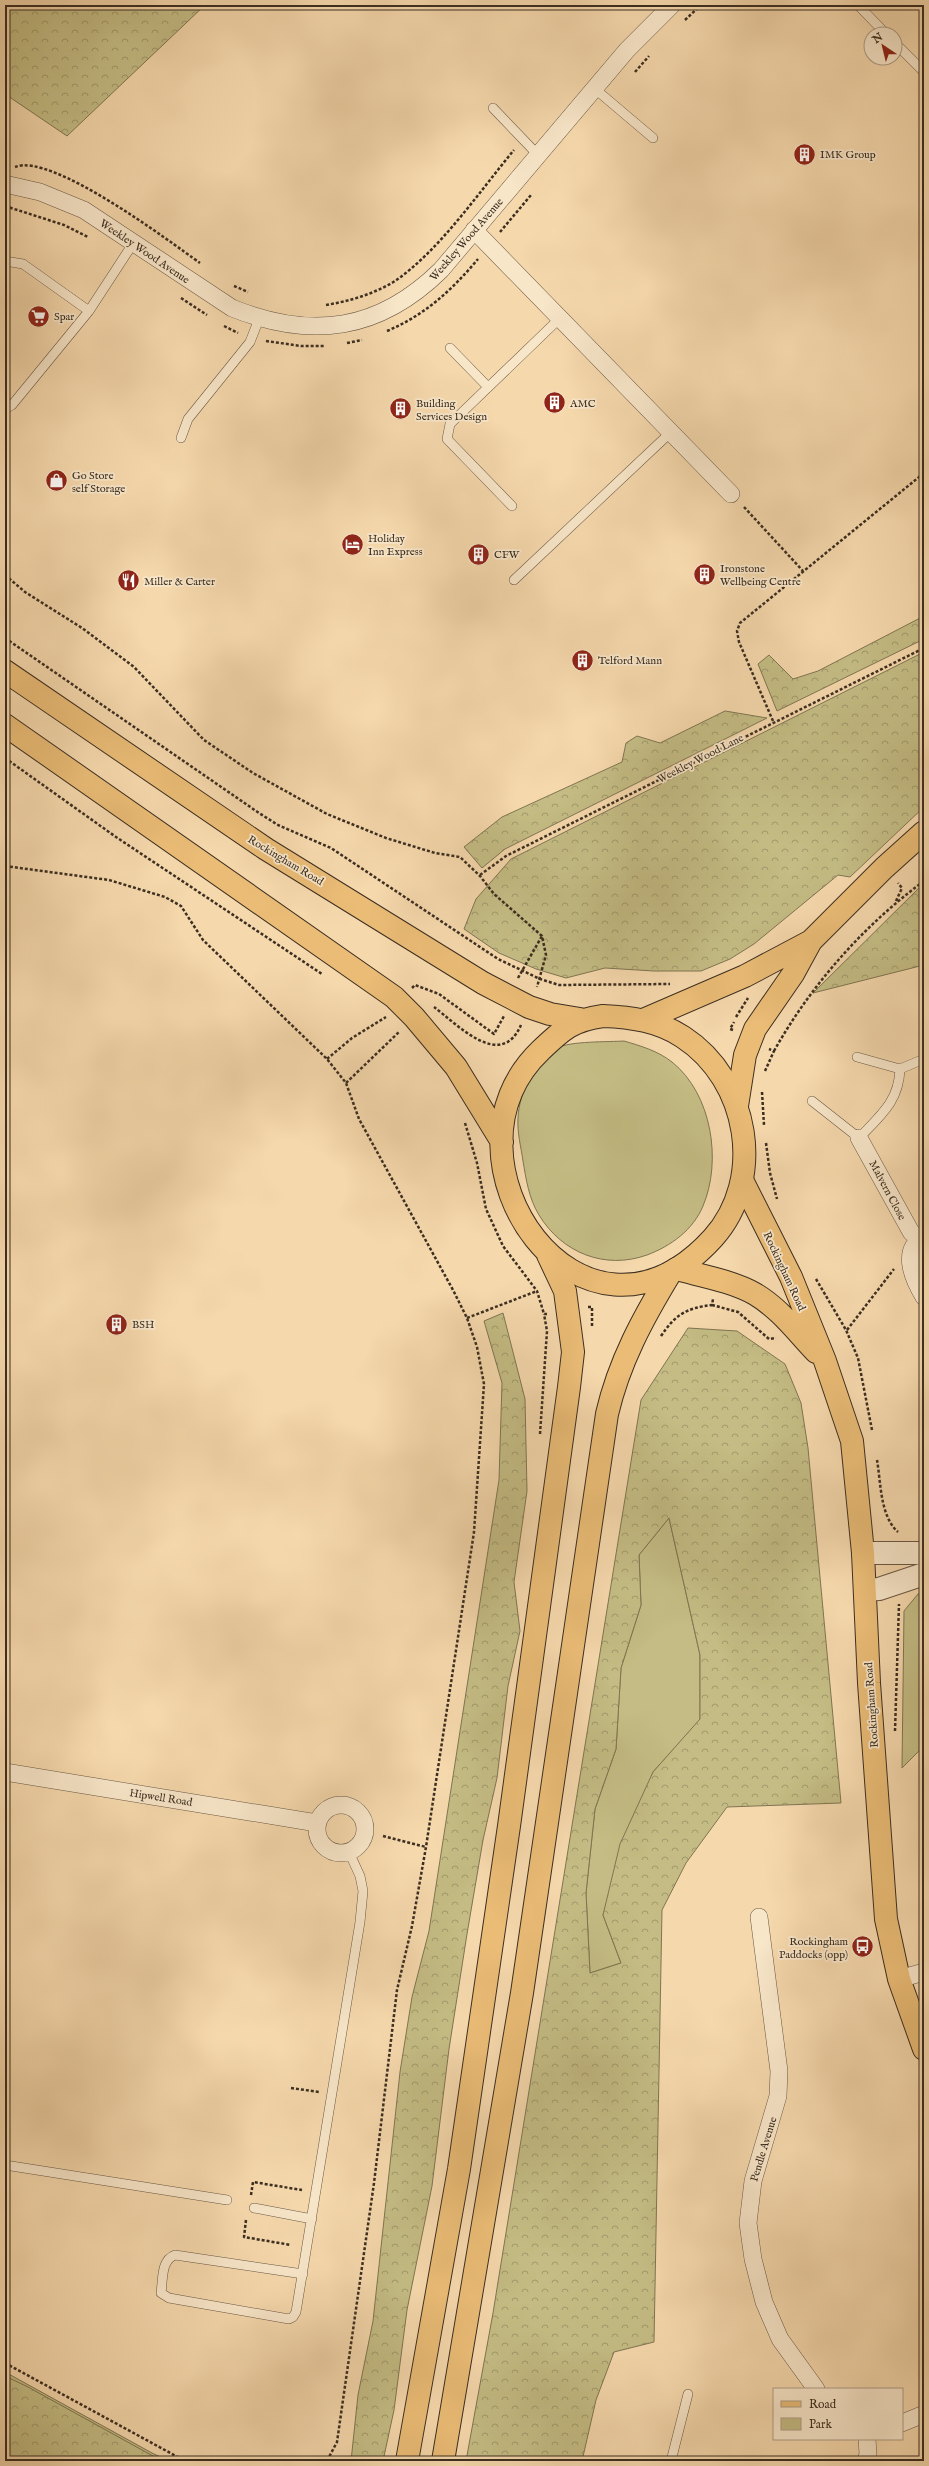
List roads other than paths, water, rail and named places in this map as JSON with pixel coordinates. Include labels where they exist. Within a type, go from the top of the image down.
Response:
[{"type":"main road","name":"Rockingham Road","points":[[5,671],[266,849],[483,984],[529,1007],[550,1014],[580,1019]]},
{"type":"main road","points":[[5,725],[394,997],[414,1017],[456,1067],[502,1142]]},
{"type":"main road","points":[[737,1106],[745,1055],[755,1029],[793,974],[811,941],[884,868],[924,832]]},
{"type":"main road","points":[[643,1020],[745,976],[811,941]]},
{"type":"main road","points":[[603,1016],[643,1020],[682,1036],[700,1050],[717,1069],[737,1106],[744,1134],[743,1182],[732,1209],[719,1230],[699,1252],[673,1271],[652,1280],[615,1284],[579,1275],[548,1255],[534,1240],[514,1204],[504,1164],[502,1142],[506,1112],[516,1083],[533,1058],[555,1036],[580,1019],[603,1016]]},
{"type":"main road","name":"Rockingham Road","points":[[743,1182],[791,1277],[824,1361],[852,1441],[863,1553],[881,1872],[886,1919],[899,1979],[924,2049]]},
{"type":"main road","points":[[407,2461],[459,2169],[562,1441],[572,1352],[566,1290],[548,1255]]},
{"type":"main road","name":"Rockingham Road","points":[[673,1271],[728,1283],[755,1294],[770,1304],[824,1361]]},
{"type":"main road","points":[[443,2461],[522,1993],[607,1414],[614,1385],[627,1350],[646,1312],[673,1271]]},
{"type":"street","name":"Weekley Wood Avenue","points":[[5,184],[40,192],[84,210],[232,308],[259,319],[294,327],[331,326],[368,318],[401,302],[426,285],[627,50],[672,5]]},
{"type":"street","points":[[474,230],[731,494]]},
{"type":"street","name":"Malvern Close","points":[[859,1138],[911,1232],[922,1238],[914,1246],[910,1264],[924,1297]]},
{"type":"street","points":[[863,1553],[924,1553]]},
{"type":"street","points":[[865,1590],[879,1589],[924,1574]]},
{"type":"street","name":"Hipwell Road","points":[[5,1772],[317,1823]]},
{"type":"street","points":[[335,1805],[352,1807],[359,1812],[363,1819],[365,1831],[360,1844],[350,1852],[338,1853],[323,1846],[318,1838],[317,1823],[321,1815],[335,1805]]},
{"type":"street","name":"Pendle Avenue","points":[[760,1917],[779,2071],[778,2096],[753,2181],[748,2223],[753,2259],[767,2308],[780,2339],[815,2388]]},
{"type":"street","points":[[899,1979],[924,1972]]},
{"type":"street","points":[[903,2423],[924,2414]]},
{"type":"street","points":[[866,2461],[868,2454],[867,2440]]},
{"type":"lane","points":[[858,5],[878,26]]},
{"type":"lane","points":[[903,51],[924,72]]},
{"type":"lane","points":[[594,88],[653,138]]},
{"type":"lane","points":[[493,108],[538,155]]},
{"type":"lane","points":[[5,409],[12,405],[89,311],[134,242]]},
{"type":"lane","points":[[5,261],[23,264],[89,311]]},
{"type":"lane","points":[[181,438],[188,419],[250,342],[259,319]]},
{"type":"lane","points":[[512,506],[447,439],[450,424],[559,319]]},
{"type":"lane","points":[[450,348],[488,387]]},
{"type":"lane","points":[[514,580],[671,432]]},
{"type":"lane","points":[[857,1057],[900,1069],[924,1059]]},
{"type":"lane","points":[[859,1138],[892,1102],[899,1086],[900,1069]]},
{"type":"lane","name":"Malvern Close","points":[[812,1101],[859,1138]]},
{"type":"lane","points":[[303,2274],[175,2255],[168,2257],[165,2261],[160,2293],[169,2298],[289,2319],[294,2317],[303,2274],[360,1922],[363,1891],[360,1876],[350,1852]]},
{"type":"lane","points":[[5,2166],[227,2200]]},
{"type":"lane","points":[[251,2211],[312,2219]]},
{"type":"lane","points":[[671,2461],[688,2394]]},
{"type":"place","name":"IMK Group","points":[[805,154]]},
{"type":"place","name":"Spar","points":[[39,316]]},
{"type":"place","name":"AMC","points":[[555,403]]},
{"type":"place","name":"Building Services Design","points":[[400,409]]},
{"type":"place","name":"Go Store self Storage","points":[[56,481]]},
{"type":"place","name":"Holiday Inn Express","points":[[353,544]]},
{"type":"place","name":"CFW","points":[[479,554]]},
{"type":"place","name":"Ironstone Wellbeing Centre","points":[[704,574]]},
{"type":"place","name":"Miller & Carter","points":[[129,581]]},
{"type":"place","name":"Telford Mann","points":[[583,660]]},
{"type":"place","name":"BSH","points":[[116,1324]]},
{"type":"place","name":"Rockingham Paddocks (opp)","points":[[863,1947]]}]
